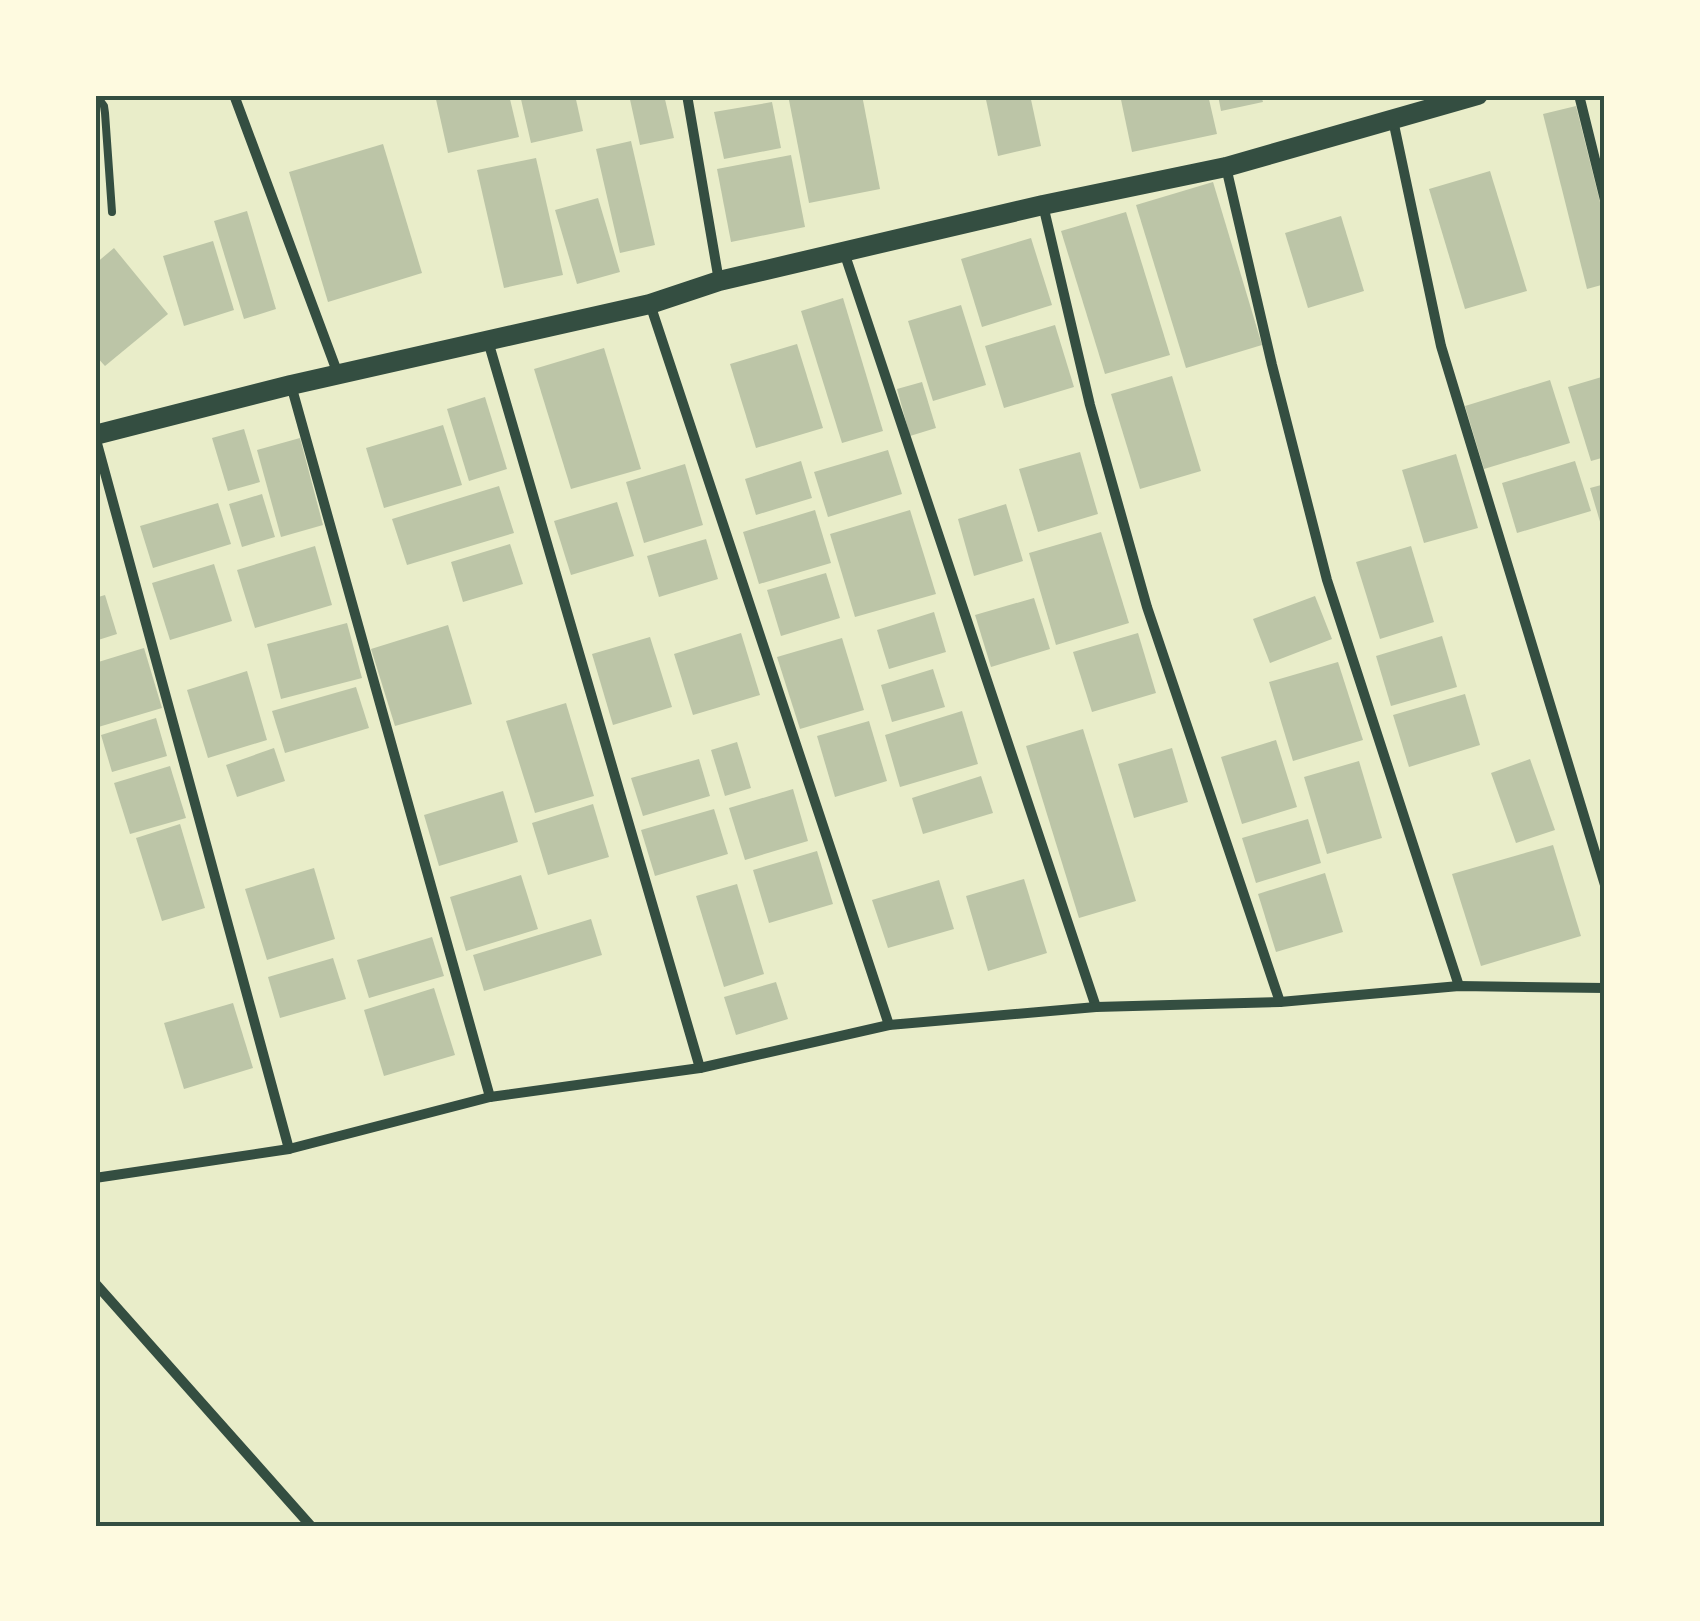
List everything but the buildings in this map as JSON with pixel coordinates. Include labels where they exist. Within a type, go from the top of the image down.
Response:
[{"type":"main road","points":[[95,436],[291,385],[650,304],[719,281],[1042,204],[1226,167],[1478,95]]},
{"type":"street","points":[[234,95],[338,374]]},
{"type":"street","points":[[686,95],[719,281]]},
{"type":"street","points":[[1580,95],[1605,200]]},
{"type":"street","points":[[1394,120],[1441,346],[1605,884]]},
{"type":"street","points":[[1226,167],[1327,580],[1459,986]]},
{"type":"street","points":[[1042,204],[1090,405],[1147,606],[1280,1002]]},
{"type":"street","points":[[844,252],[1096,1007]]},
{"type":"street","points":[[650,304],[889,1025]]},
{"type":"street","points":[[488,341],[700,1068]]},
{"type":"street","points":[[291,385],[490,1096]]},
{"type":"street","points":[[95,436],[288,1149]]},
{"type":"street","points":[[95,1178],[288,1149],[490,1096],[700,1068],[889,1025],[1096,1007],[1280,1002],[1459,986],[1605,988]]},
{"type":"street","points":[[95,1283],[311,1526]]},
{"type":"lane","points":[[96,95],[105,113],[112,212]]}]
